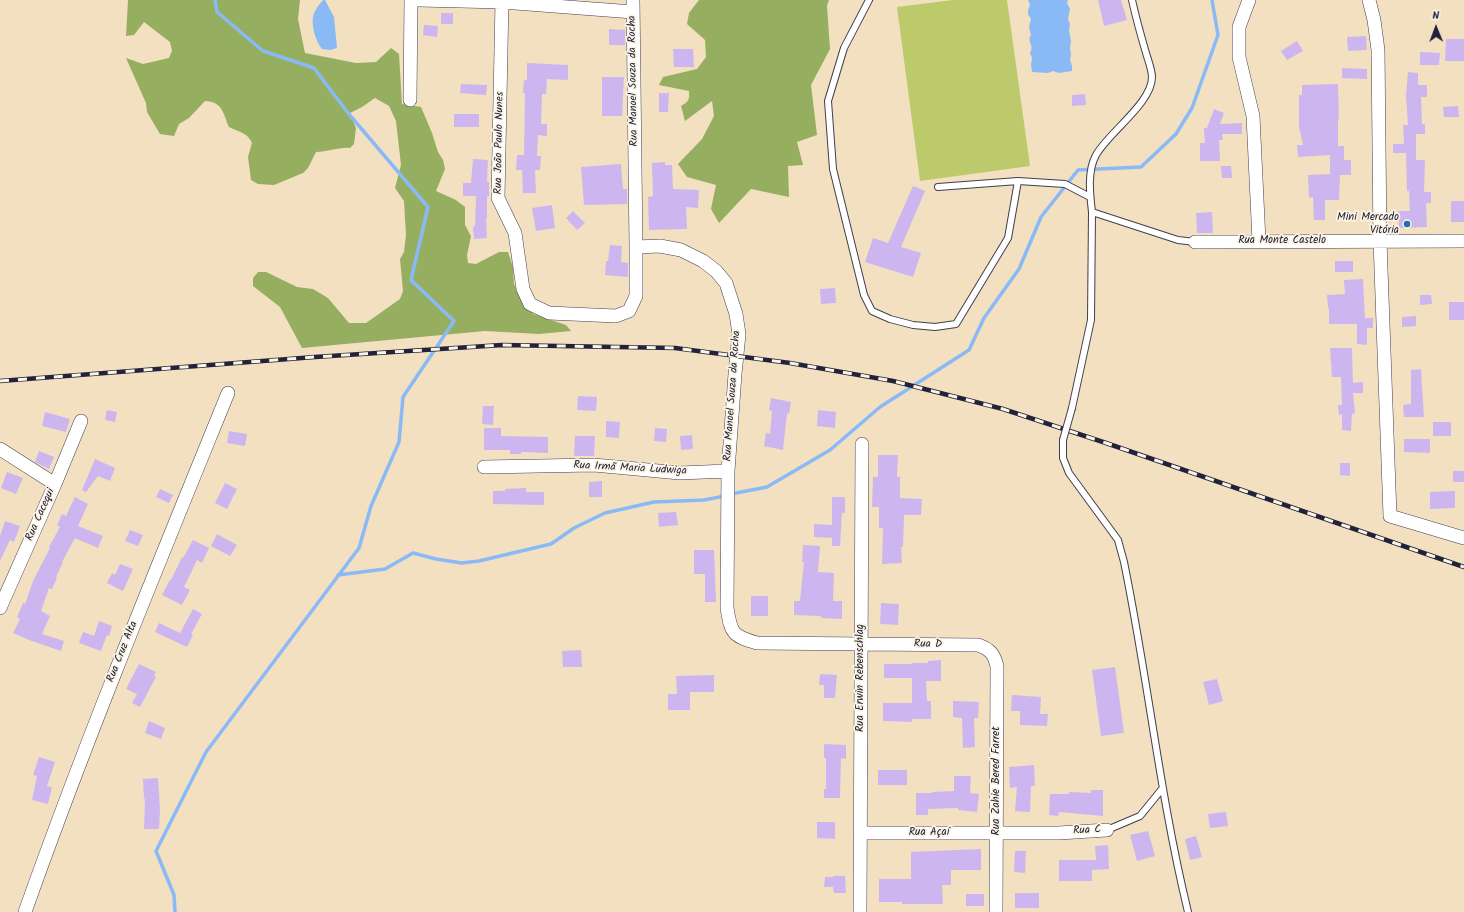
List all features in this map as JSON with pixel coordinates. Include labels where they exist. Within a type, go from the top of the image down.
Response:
[{"type":"street","points":[[410,100],[411,0]]},
{"type":"street","points":[[419,0],[502,1],[633,6]]},
{"type":"street","points":[[1249,0],[1240,27],[1239,57],[1253,116],[1259,242]]},
{"type":"street","points":[[1369,0],[1374,20],[1378,50],[1380,241],[1390,516],[1464,538]]},
{"type":"street","name":"Rua João Paulo Nunes","points":[[502,1],[498,198],[515,233],[523,289],[530,304],[549,313],[616,316],[629,311],[636,296],[636,248]]},
{"type":"street","name":"Rua Manoel Souza da Rocha","points":[[633,6],[636,248],[660,246],[681,250],[703,261],[716,271],[726,283],[736,314],[739,334],[728,471],[727,608],[729,622],[735,635],[757,643],[862,644]]},
{"type":"street","name":"Rua Monte Castelo","points":[[1195,242],[1464,241]]},
{"type":"street","name":"Rua Cruz Alta","points":[[25,912],[50,840],[121,657],[228,394]]},
{"type":"street","name":"Rua Cacequi","points":[[0,608],[81,421]]},
{"type":"street","name":"Rua Erwin Rebenschlag","points":[[860,912],[862,444]]},
{"type":"street","points":[[0,449],[55,484]]},
{"type":"street","name":"Rua Irmã Maria Ludwiga","points":[[484,467],[594,465],[680,473],[728,471]]},
{"type":"street","name":"Rua D","points":[[862,644],[978,645],[992,652]]},
{"type":"street","name":"Rua Zahie Bered Farret","points":[[992,652],[997,666],[996,912]]},
{"type":"street","name":"Rua C","points":[[997,833],[1059,833],[1107,830]]},
{"type":"street","name":"Rua Açaí","points":[[861,833],[997,833]]},
{"type":"lane","points":[[869,0],[844,48],[828,101],[833,168],[864,295],[872,311],[890,319],[913,325],[935,327],[956,324],[1008,238],[1018,181]]},
{"type":"lane","points":[[1132,0],[1152,77],[1149,90],[1142,102],[1095,156],[1090,178],[1092,212],[1091,320],[1072,408],[1063,440],[1063,458],[1069,473],[1118,540],[1124,562],[1162,789],[1188,912]]},
{"type":"lane","points":[[938,187],[1018,181],[1065,184],[1090,197]]},
{"type":"lane","points":[[1092,212],[1178,240],[1195,242]]},
{"type":"lane","name":"Rua C","points":[[1107,830],[1140,816],[1162,789]]},
{"type":"green space","points":[[128,0],[300,0],[298,19],[305,53],[356,63],[376,62],[391,48],[399,54],[402,104],[421,107],[438,152],[443,160],[445,169],[436,191],[456,200],[465,207],[465,225],[471,236],[467,255],[468,263],[476,264],[499,252],[508,252],[513,267],[514,284],[522,300],[533,314],[566,325],[571,331],[539,334],[485,331],[302,348],[280,307],[253,286],[253,278],[258,272],[266,272],[297,287],[313,289],[328,298],[349,323],[366,323],[400,299],[403,291],[400,259],[404,252],[406,235],[404,201],[395,188],[401,165],[396,121],[389,106],[375,98],[350,113],[356,128],[354,144],[350,148],[316,152],[308,168],[303,173],[274,185],[258,184],[251,180],[248,157],[252,143],[243,133],[229,127],[222,109],[216,104],[205,101],[189,118],[179,124],[174,136],[160,134],[147,112],[146,103],[126,58],[143,64],[169,58],[172,51],[170,42],[144,22],[134,35],[126,36]]},
{"type":"green space","points":[[699,0],[829,0],[827,6],[830,49],[811,85],[817,135],[797,142],[803,165],[788,166],[789,197],[751,189],[719,223],[711,209],[716,185],[687,177],[678,164],[702,139],[714,116],[712,101],[685,121],[681,106],[688,100],[689,91],[659,85],[663,77],[697,69],[706,57],[705,40],[687,24],[689,13]]},
{"type":"green space","points":[[953,0],[1007,0],[1030,166],[920,181],[897,7]]},
{"type":"water","points":[[323,0],[325,0],[334,17],[337,48],[330,50],[322,49],[318,43],[313,27],[314,14]]},
{"type":"water","points":[[1028,0],[1068,0],[1067,3],[1070,9],[1068,19],[1070,24],[1070,60],[1072,71],[1059,73],[1053,71],[1048,73],[1032,72],[1032,58],[1030,53],[1032,48],[1029,39],[1031,35],[1029,27],[1031,19],[1028,14],[1030,5]]},
{"type":"building","points":[[1098,0],[1121,0],[1127,20],[1104,26]]},
{"type":"building","points":[[441,13],[453,13],[453,24],[441,24]]},
{"type":"building","points":[[424,25],[438,26],[437,37],[423,35]]},
{"type":"building","points":[[609,29],[625,30],[625,45],[609,45]]},
{"type":"building","points":[[1366,36],[1367,50],[1348,51],[1347,37]]},
{"type":"building","points":[[1446,39],[1464,39],[1464,61],[1445,61]]},
{"type":"building","points":[[1297,41],[1303,51],[1287,60],[1281,51]]},
{"type":"building","points":[[673,49],[693,49],[694,67],[674,67]]},
{"type":"building","points":[[1420,52],[1440,53],[1439,65],[1420,65]]},
{"type":"building","points":[[527,63],[568,65],[568,80],[547,79],[546,94],[542,94],[541,124],[547,124],[547,136],[538,135],[537,156],[541,156],[540,170],[535,170],[536,193],[523,193],[522,170],[516,170],[517,155],[524,155],[525,93],[523,93],[524,80],[527,80]]},
{"type":"building","points":[[1342,68],[1367,69],[1367,79],[1342,78]]},
{"type":"building","points":[[1408,72],[1418,73],[1418,85],[1427,85],[1427,97],[1421,97],[1422,124],[1425,124],[1425,134],[1416,134],[1416,160],[1425,160],[1424,192],[1431,192],[1431,203],[1426,203],[1427,227],[1399,228],[1398,211],[1410,211],[1409,191],[1407,191],[1406,153],[1393,153],[1393,144],[1404,144],[1403,125],[1408,125],[1406,96]]},
{"type":"building","points":[[602,77],[624,77],[622,116],[602,116]]},
{"type":"building","points":[[461,84],[487,85],[486,95],[460,93]]},
{"type":"building","points":[[1338,84],[1338,146],[1344,146],[1344,160],[1351,160],[1351,175],[1340,175],[1339,200],[1325,200],[1325,220],[1314,220],[1313,197],[1309,198],[1308,175],[1330,174],[1330,155],[1298,157],[1297,145],[1303,145],[1299,127],[1299,95],[1302,95],[1302,85]]},
{"type":"building","points":[[659,93],[669,93],[668,112],[659,112]]},
{"type":"building","points":[[1085,94],[1086,105],[1072,106],[1072,95]]},
{"type":"building","points":[[1458,106],[1459,117],[1444,117],[1443,107]]},
{"type":"building","points":[[1214,109],[1224,113],[1220,124],[1242,123],[1242,134],[1222,134],[1223,140],[1219,140],[1220,161],[1200,161],[1200,143],[1205,143],[1204,128],[1207,128]]},
{"type":"building","points":[[454,114],[479,114],[479,127],[454,127]]},
{"type":"building","points":[[473,159],[488,160],[487,182],[489,182],[489,196],[487,196],[487,238],[474,239],[473,227],[475,226],[476,196],[463,196],[463,183],[471,183]]},
{"type":"building","points":[[665,162],[665,165],[672,165],[673,189],[699,190],[698,208],[686,207],[687,229],[649,230],[648,197],[653,196],[652,163]]},
{"type":"building","points":[[621,164],[623,189],[627,189],[627,204],[584,205],[581,167]]},
{"type":"building","points":[[1221,166],[1231,166],[1232,178],[1222,178]]},
{"type":"building","points":[[913,186],[925,191],[901,247],[921,253],[913,277],[865,262],[873,238],[888,243]]},
{"type":"building","points":[[1451,201],[1464,201],[1464,222],[1451,222]]},
{"type":"building","points":[[552,205],[555,228],[536,231],[532,208]]},
{"type":"building","points":[[573,211],[585,223],[577,230],[566,218]]},
{"type":"building","points":[[1212,212],[1213,233],[1197,233],[1196,213]]},
{"type":"building","points":[[610,245],[622,246],[621,262],[628,263],[628,277],[605,275],[606,261],[608,261]]},
{"type":"building","points":[[1335,261],[1353,261],[1353,272],[1335,272]]},
{"type":"building","points":[[1363,279],[1365,318],[1373,318],[1373,328],[1367,328],[1367,345],[1357,344],[1357,324],[1329,324],[1327,295],[1345,294],[1344,280]]},
{"type":"building","points":[[835,288],[836,303],[821,304],[820,289]]},
{"type":"building","points":[[1420,295],[1431,295],[1432,304],[1420,305]]},
{"type":"building","points":[[1449,302],[1464,302],[1464,320],[1449,320]]},
{"type":"building","points":[[1416,316],[1416,326],[1402,327],[1402,317]]},
{"type":"building","points":[[1330,348],[1352,348],[1353,383],[1363,382],[1363,393],[1353,393],[1355,413],[1352,414],[1351,431],[1342,430],[1342,414],[1339,415],[1338,405],[1342,405],[1341,377],[1332,377]]},
{"type":"building","points":[[1421,369],[1424,417],[1404,417],[1403,405],[1411,404],[1411,370]]},
{"type":"building","points":[[578,396],[597,397],[596,411],[577,410]]},
{"type":"building","points":[[771,398],[791,402],[789,414],[787,413],[783,450],[764,446],[766,433],[770,434],[772,411],[769,410]]},
{"type":"building","points":[[483,406],[494,406],[493,425],[482,424]]},
{"type":"building","points":[[107,410],[117,412],[115,422],[105,420]]},
{"type":"building","points":[[818,410],[836,412],[835,428],[817,426]]},
{"type":"building","points":[[45,412],[70,419],[66,432],[42,426]]},
{"type":"building","points":[[606,421],[620,422],[619,438],[606,437]]},
{"type":"building","points":[[1433,422],[1451,422],[1451,436],[1433,436]]},
{"type":"building","points":[[484,428],[501,428],[501,436],[548,437],[548,453],[521,452],[521,454],[510,454],[510,450],[484,450]]},
{"type":"building","points":[[655,428],[667,429],[666,442],[654,441]]},
{"type":"building","points":[[229,431],[247,434],[245,446],[227,443]]},
{"type":"building","points":[[692,435],[693,449],[681,450],[680,436]]},
{"type":"building","points":[[575,436],[595,436],[594,456],[574,456]]},
{"type":"building","points":[[1404,439],[1430,439],[1430,453],[1404,452]]},
{"type":"building","points":[[39,451],[54,457],[49,469],[35,462]]},
{"type":"building","points":[[878,455],[898,455],[897,477],[900,477],[900,498],[922,499],[921,515],[904,515],[903,547],[901,547],[902,563],[882,564],[883,528],[879,528],[879,507],[872,507],[873,477],[878,477]]},
{"type":"building","points":[[95,459],[115,468],[110,481],[98,476],[86,492],[82,490]]},
{"type":"building","points":[[1340,463],[1350,463],[1350,476],[1340,475]]},
{"type":"building","points":[[1453,471],[1464,471],[1464,482],[1453,482]]},
{"type":"building","points":[[7,472],[23,478],[16,494],[1,488]]},
{"type":"building","points":[[602,481],[602,497],[589,497],[589,482]]},
{"type":"building","points":[[225,483],[237,489],[227,509],[215,503]]},
{"type":"building","points":[[526,488],[526,492],[544,492],[544,505],[493,504],[493,491]]},
{"type":"building","points":[[160,489],[173,495],[169,503],[156,497]]},
{"type":"building","points":[[1455,491],[1455,508],[1430,509],[1430,492]]},
{"type":"building","points":[[75,497],[88,504],[78,526],[103,536],[98,548],[75,538],[62,562],[52,589],[49,588],[41,611],[50,616],[42,634],[64,641],[61,651],[13,633],[20,619],[17,617],[23,603],[25,604],[33,581],[60,527],[57,525],[62,514],[66,516]]},
{"type":"building","points":[[832,497],[845,497],[845,513],[842,513],[840,546],[832,546],[832,538],[814,537],[814,524],[832,525]]},
{"type":"building","points":[[676,512],[678,525],[659,527],[658,513]]},
{"type":"building","points":[[5,521],[20,526],[14,542],[10,540],[0,561],[0,536]]},
{"type":"building","points":[[130,530],[143,535],[138,546],[125,541]]},
{"type":"building","points":[[217,534],[237,545],[230,556],[211,546]]},
{"type":"building","points":[[193,540],[209,548],[202,563],[197,560],[184,587],[190,590],[182,605],[162,595],[182,557],[183,558]]},
{"type":"building","points":[[803,545],[820,546],[818,572],[834,573],[833,601],[842,601],[842,619],[821,618],[821,616],[794,615],[794,601],[800,601],[804,562],[802,562]]},
{"type":"building","points":[[694,550],[714,550],[716,602],[705,602],[705,574],[694,574]]},
{"type":"building","points":[[120,564],[133,569],[123,591],[107,583],[112,573],[115,575]]},
{"type":"building","points":[[751,596],[768,596],[768,616],[751,616]]},
{"type":"building","points":[[881,603],[899,604],[898,625],[880,624]]},
{"type":"building","points":[[193,609],[202,614],[191,634],[193,635],[187,647],[155,632],[159,623],[180,633]]},
{"type":"building","points":[[99,621],[112,626],[109,636],[107,635],[101,651],[79,643],[83,632],[94,636]]},
{"type":"building","points":[[581,650],[582,667],[563,667],[562,651]]},
{"type":"building","points":[[941,660],[941,681],[926,681],[927,701],[931,701],[931,719],[912,719],[912,722],[883,721],[883,703],[912,703],[912,678],[884,678],[884,664],[928,663],[928,661]]},
{"type":"building","points":[[139,664],[156,672],[154,676],[156,677],[140,707],[132,703],[137,694],[126,689]]},
{"type":"building","points":[[1115,667],[1124,733],[1101,736],[1092,670]]},
{"type":"building","points":[[820,674],[837,675],[835,698],[824,698],[824,685],[819,685]]},
{"type":"building","points":[[714,675],[714,692],[690,692],[690,710],[668,710],[668,694],[677,694],[676,676]]},
{"type":"building","points":[[1217,679],[1223,701],[1209,705],[1203,682]]},
{"type":"building","points":[[1012,695],[1041,697],[1040,714],[1048,714],[1047,726],[1020,725],[1020,711],[1011,711]]},
{"type":"building","points":[[953,701],[979,702],[978,718],[974,718],[975,747],[963,748],[962,718],[953,717]]},
{"type":"building","points":[[149,721],[165,728],[161,739],[145,733]]},
{"type":"building","points":[[824,744],[846,745],[846,759],[841,758],[840,798],[824,798],[824,789],[826,789],[826,758],[824,758]]},
{"type":"building","points":[[39,757],[55,762],[47,786],[52,787],[48,804],[32,800],[37,776],[33,775]]},
{"type":"building","points":[[1034,765],[1035,786],[1031,786],[1030,812],[1015,811],[1017,787],[1010,788],[1009,767]]},
{"type":"building","points":[[878,770],[907,770],[907,785],[878,785]]},
{"type":"building","points":[[954,776],[971,776],[970,793],[979,794],[977,812],[958,810],[958,808],[928,809],[928,815],[916,815],[916,793],[954,791]]},
{"type":"building","points":[[158,778],[160,810],[159,829],[144,829],[145,799],[143,779]]},
{"type":"building","points":[[1091,790],[1103,790],[1103,816],[1059,812],[1058,816],[1049,815],[1050,794],[1069,794],[1069,792],[1091,793]]},
{"type":"building","points":[[1226,812],[1228,826],[1210,828],[1208,814]]},
{"type":"building","points":[[817,822],[835,822],[835,839],[817,838]]},
{"type":"building","points":[[1148,831],[1155,856],[1137,861],[1130,835]]},
{"type":"building","points":[[1196,836],[1202,857],[1190,860],[1185,839]]},
{"type":"building","points":[[1108,845],[1109,869],[1092,870],[1092,881],[1059,881],[1059,860],[1096,860],[1095,846]]},
{"type":"building","points":[[981,849],[981,870],[951,870],[951,885],[942,885],[943,904],[902,904],[902,902],[879,902],[879,879],[911,879],[911,852]]},
{"type":"building","points":[[1015,851],[1026,851],[1025,873],[1014,872]]},
{"type":"building","points":[[845,876],[846,893],[834,893],[833,887],[824,887],[825,877]]},
{"type":"building","points":[[1015,893],[1039,893],[1039,908],[1015,908]]},
{"type":"building","points":[[966,894],[984,894],[984,906],[966,906]]},
{"type":"waterway","points":[[175,912],[174,895],[156,851],[206,752],[359,548],[371,506],[399,442],[403,397],[454,321],[411,280],[428,207],[348,113],[314,68],[263,51],[217,12],[215,0]]},
{"type":"waterway","points":[[731,494],[767,487],[830,450],[880,407],[969,350],[984,318],[1019,269],[1041,217],[1078,170],[1141,167],[1176,134],[1192,108],[1218,35],[1212,0]]},
{"type":"waterway","points":[[338,575],[385,569],[413,553],[436,559],[462,563],[479,561],[551,544],[574,528],[605,513],[654,502],[704,500],[725,496]]},
{"type":"railway","points":[[0,381],[315,357],[502,345],[675,348],[790,363],[893,381],[1003,409],[1106,443],[1464,567]]},
{"type":"place","name":"Mini Mercado Vitória","points":[[1407,224]]}]
